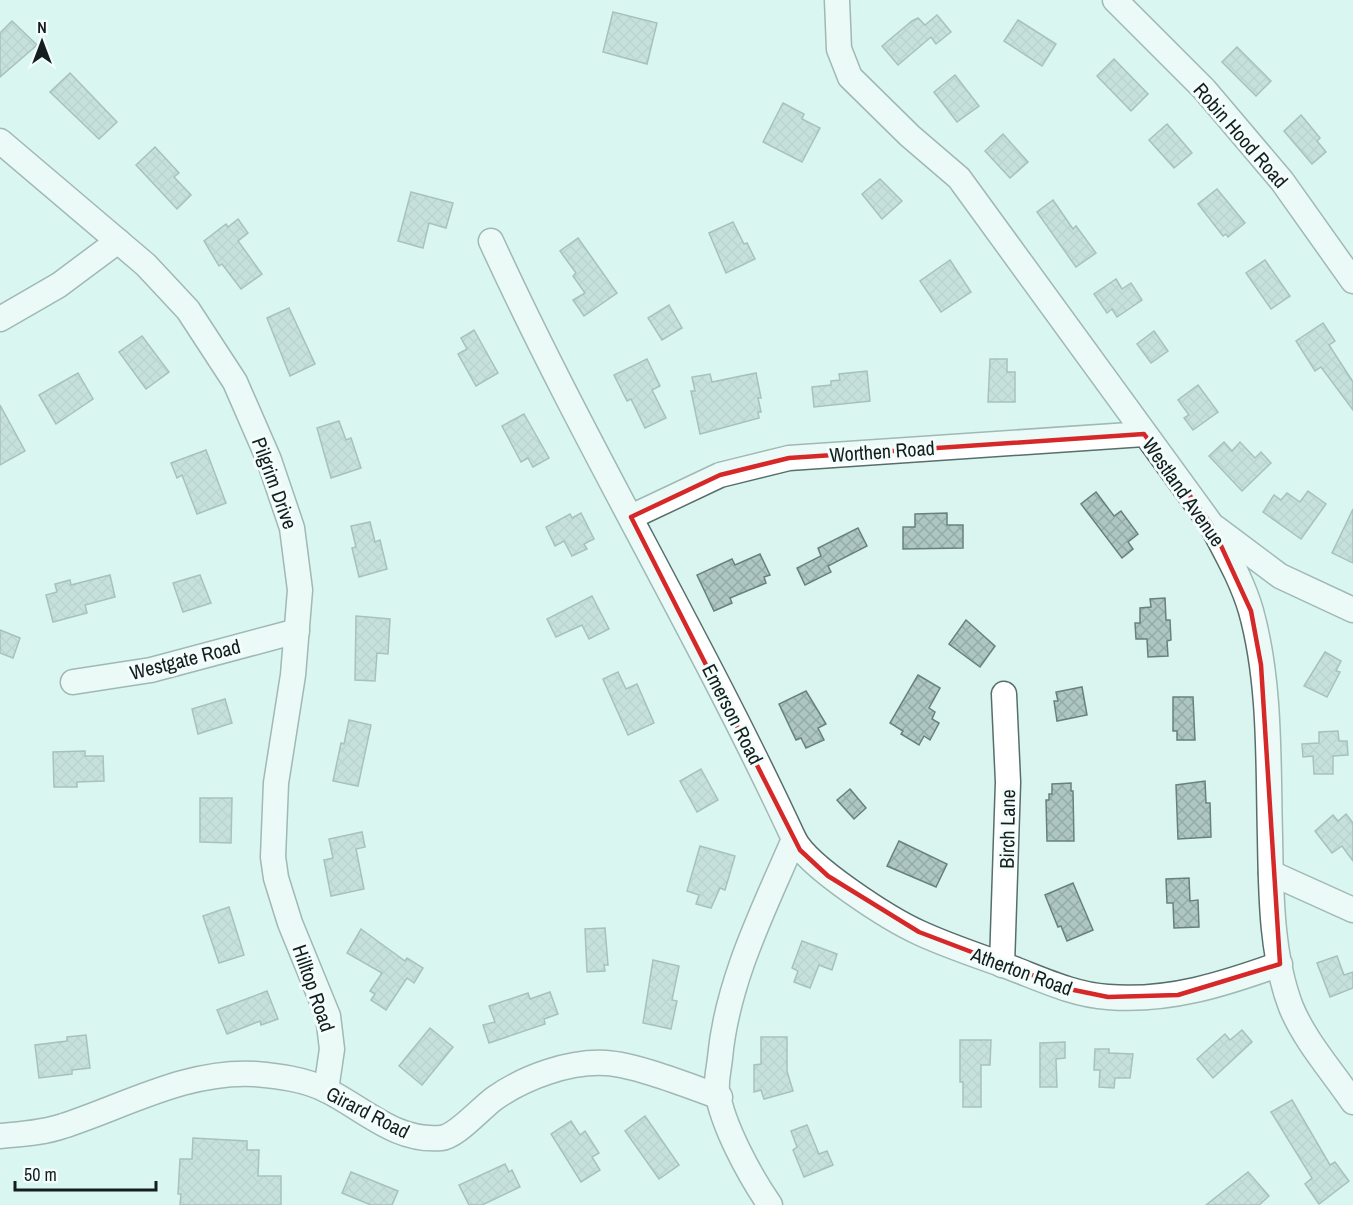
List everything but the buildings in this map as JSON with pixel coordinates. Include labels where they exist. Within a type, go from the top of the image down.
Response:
[{"type":"street","name":"Westland Avenue","points":[[837,0],[839,49],[850,77],[910,136],[959,178],[1212,524],[1239,578],[1251,611],[1261,665],[1267,749],[1271,873],[1280,964],[1291,1006],[1306,1035],[1353,1102]]},
{"type":"street","name":"Robin Hood Road","points":[[1115,0],[1204,89],[1282,181],[1353,281]]},
{"type":"street","name":"Pilgrim Drive","points":[[0,141],[147,265],[188,310],[235,382],[269,460],[292,528],[299,574],[293,675],[276,783],[273,837],[276,878],[290,923]]},
{"type":"street","points":[[0,318],[59,285],[117,241]]},
{"type":"street","name":"Emerson Road","points":[[491,241],[562,386],[762,770],[794,839]]},
{"type":"street","name":"Worthen Road","points":[[631,517],[720,475],[789,458],[1144,434]]},
{"type":"street","points":[[1212,524],[1280,576],[1353,610]]},
{"type":"street","name":"Westgate Road","points":[[73,682],[151,670],[297,632]]},
{"type":"street","name":"Birch Lane","points":[[1002,965],[1008,782],[1004,694]]},
{"type":"street","points":[[770,1205],[758,1187],[738,1145],[717,1089],[723,1032],[736,979],[794,839]]},
{"type":"street","name":"Atherton Road","points":[[794,839],[800,850],[828,876],[919,933],[1069,989],[1108,997],[1178,995],[1224,984],[1280,964]]},
{"type":"street","points":[[1271,873],[1353,910]]},
{"type":"street","name":"Hilltop Road","points":[[290,923],[328,1016],[332,1049],[326,1090]]},
{"type":"street","name":"Girard Road","points":[[0,1136],[61,1127],[143,1096],[210,1077],[252,1074],[279,1076],[326,1090],[395,1130],[423,1139],[444,1138],[505,1091],[534,1076],[574,1066],[606,1063],[675,1081],[720,1097]]},
{"type":"highlighted area","points":[[1144,434],[1211,524],[1251,611],[1261,665],[1280,964],[1178,995],[1108,997],[1069,989],[919,932],[828,876],[800,850],[631,517],[720,475],[789,458]]}]
